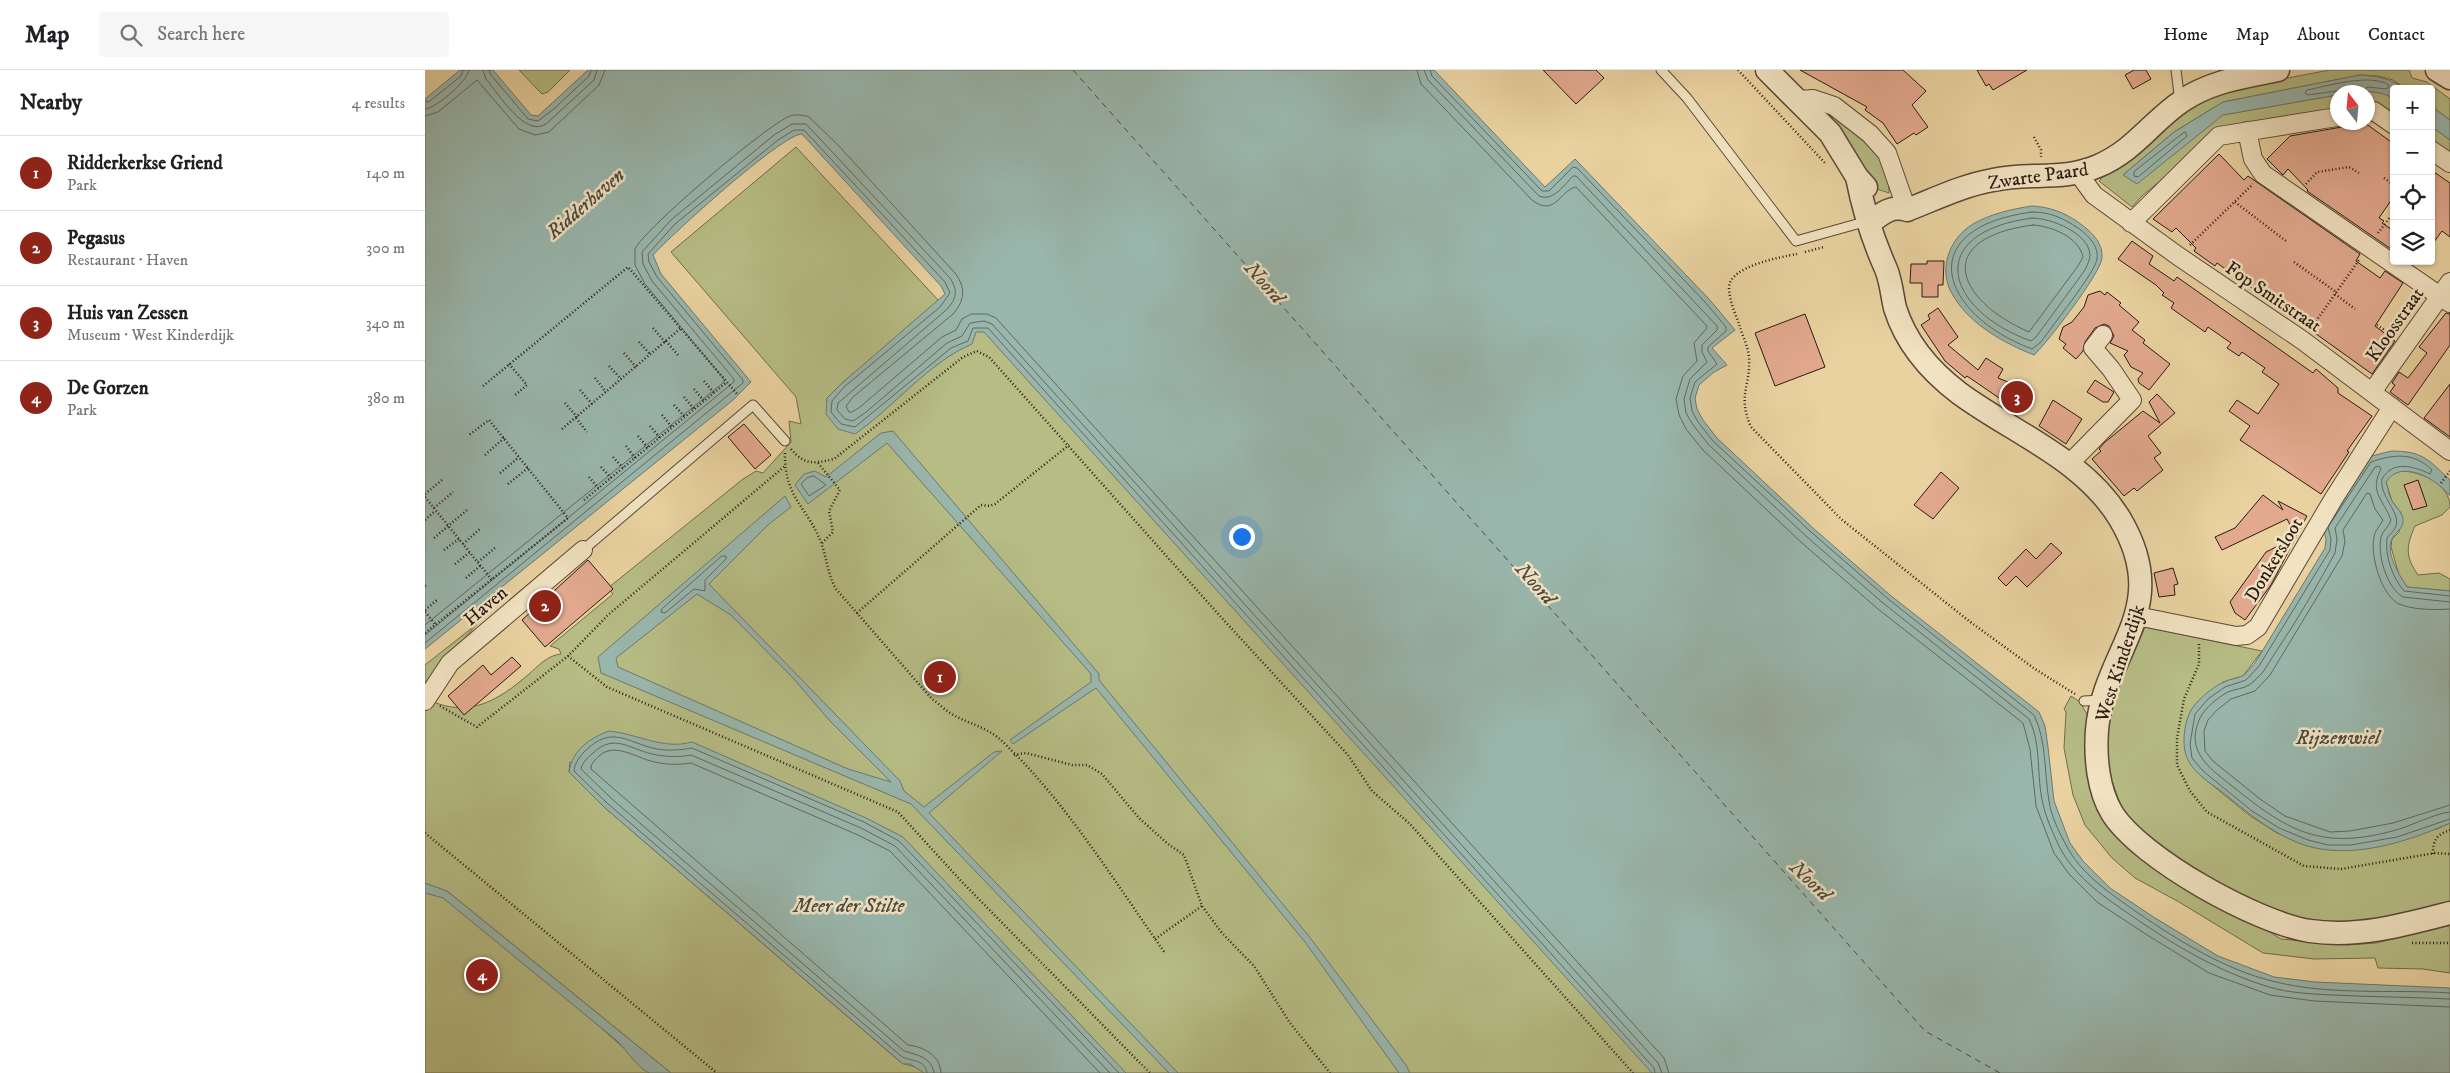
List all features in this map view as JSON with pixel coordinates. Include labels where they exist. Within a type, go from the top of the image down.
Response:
[{"type":"street","name":"West Kinderdijk","points":[[1767,70],[1830,133],[1857,177],[1869,189],[1878,255],[1887,271],[1901,323],[1912,344],[1928,366],[1959,393],[2068,464],[2091,483],[2107,500],[2125,527],[2134,549],[2140,576],[2137,616],[2093,700],[2100,777],[2111,811],[2123,829],[2213,894],[2281,924],[2309,931],[2348,934],[2376,931],[2450,913]]},
{"type":"street","name":"Zwarte Paard","points":[[1874,221],[1901,219],[1907,210],[1995,179],[2078,173],[2097,167],[2132,147],[2180,102],[2199,90],[2220,82],[2278,70]]},
{"type":"street","points":[[2437,70],[2450,78]]},
{"type":"street","points":[[1799,100],[1813,99],[1834,106],[1870,134],[1887,153],[1907,210]]},
{"type":"street","points":[[2375,112],[2390,122]]},
{"type":"street","points":[[2131,223],[2219,136],[2330,118]]},
{"type":"street","points":[[2247,131],[2253,159],[2263,174],[2369,247],[2447,294]]},
{"type":"street","points":[[2435,153],[2450,163]]},
{"type":"street","name":"Fop Smitstraat","points":[[2078,173],[2094,196],[2302,340],[2450,451]]},
{"type":"street","name":"Kloosstraat","points":[[2372,392],[2447,294]]},
{"type":"street","points":[[2068,464],[2132,400],[2111,369],[2093,348],[2103,334]]},
{"type":"street","name":"Donkersloot","points":[[2137,616],[2236,636],[2247,635],[2258,627],[2334,498],[2392,407]]},
{"type":"street","name":"Haven","points":[[426,700],[450,663],[583,550]]},
{"type":"lane","points":[[1661,70],[1687,98],[1796,241],[1874,221]]},
{"type":"lane","points":[[2176,70],[2180,102]]},
{"type":"lane","points":[[583,550],[753,405],[785,441]]},
{"type":"path","points":[[1738,70],[1829,167]]},
{"type":"path","points":[[2034,137],[2041,150]]},
{"type":"path","points":[[2295,196],[2317,172],[2349,167],[2359,173]]},
{"type":"path","points":[[2179,256],[2263,174]]},
{"type":"path","points":[[2384,178],[2390,182]]},
{"type":"path","points":[[2235,202],[2287,241]]},
{"type":"path","points":[[2302,340],[2390,218]]},
{"type":"path","name":"West Kinderdijk","points":[[1832,244],[1757,264],[1738,272],[1731,280],[1730,297],[1749,355],[1743,400],[1745,413],[1751,427],[1841,519],[1969,621],[2035,669],[2072,691],[2093,700]]},
{"type":"path","points":[[2294,262],[2355,309]]},
{"type":"path","points":[[483,386],[627,267],[738,395]]},
{"type":"path","points":[[653,328],[678,355]]},
{"type":"path","points":[[563,429],[681,328]]},
{"type":"path","points":[[639,342],[650,354]]},
{"type":"path","points":[[785,441],[800,460],[818,464],[834,460],[933,378],[963,357],[977,351],[989,357],[1220,616],[1348,755],[1372,791],[1410,824],[1633,1073]]},
{"type":"path","points":[[624,353],[636,367]]},
{"type":"path","points":[[509,364],[527,385],[514,396]]},
{"type":"path","points":[[609,366],[621,379]]},
{"type":"path","points":[[595,378],[606,392]]},
{"type":"path","points":[[704,381],[714,393]]},
{"type":"path","points":[[584,500],[727,382]]},
{"type":"path","points":[[694,389],[704,401]]},
{"type":"path","points":[[580,390],[592,404]]},
{"type":"path","points":[[684,397],[694,409]]},
{"type":"path","points":[[565,403],[587,432]]},
{"type":"path","points":[[675,405],[685,417]]},
{"type":"path","points":[[663,416],[672,427]]},
{"type":"path","points":[[425,633],[568,518],[489,420],[469,435]]},
{"type":"path","points":[[650,426],[660,438]]},
{"type":"path","points":[[638,436],[648,448]]},
{"type":"path","points":[[485,455],[504,438]]},
{"type":"path","points":[[785,441],[785,466],[789,487],[822,544],[831,580],[836,590],[932,699],[951,713],[987,729],[1050,794],[1096,854],[1165,953]]},
{"type":"path","points":[[857,613],[968,515],[981,505],[990,506],[1069,445]]},
{"type":"path","points":[[626,446],[635,458]]},
{"type":"path","points":[[500,473],[519,457]]},
{"type":"path","points":[[613,457],[623,468]]},
{"type":"path","points":[[818,464],[841,490],[829,511],[833,532],[822,544]]},
{"type":"path","points":[[601,466],[611,478]]},
{"type":"path","points":[[426,700],[477,727],[568,656],[608,615],[785,466]]},
{"type":"path","points":[[508,484],[528,468]]},
{"type":"path","points":[[2441,483],[2450,471]]},
{"type":"path","points":[[589,477],[599,488]]},
{"type":"path","points":[[442,480],[425,496],[492,580]]},
{"type":"path","points":[[425,520],[453,492]]},
{"type":"path","points":[[425,505],[429,502]]},
{"type":"path","points":[[434,538],[467,510]]},
{"type":"path","points":[[463,544],[481,528]]},
{"type":"path","points":[[444,550],[459,539]]},
{"type":"path","points":[[477,562],[496,547]]},
{"type":"path","points":[[455,564],[470,552]]},
{"type":"path","points":[[466,578],[481,566]]},
{"type":"path","points":[[436,625],[425,611],[438,599]]},
{"type":"path","points":[[2200,630],[2199,664],[2184,699],[2177,738],[2177,765],[2191,791],[2207,812],[2304,866],[2341,869],[2433,854],[2450,854]]},
{"type":"path","points":[[568,656],[607,688],[898,812],[962,882],[1150,1073]]},
{"type":"path","points":[[1014,755],[1025,753],[1072,765],[1087,765],[1102,774],[1139,818],[1183,855],[1202,906],[1222,934],[1254,966],[1290,1023],[1330,1073]]},
{"type":"path","points":[[2433,854],[2435,838],[2450,830]]},
{"type":"path","points":[[425,833],[717,1073]]},
{"type":"path","points":[[1155,939],[1202,906]]},
{"type":"green space","points":[[519,70],[570,70],[548,92],[542,94]]},
{"type":"green space","points":[[2330,70],[2409,70],[2412,78],[2431,85],[2400,85],[2393,80],[2378,76],[2360,75],[2223,102],[2174,132],[2123,175],[2222,115],[2330,96],[2330,109],[2227,126],[2142,196],[2132,207],[2099,181],[2113,166],[2204,97],[2245,86]]},
{"type":"green space","points":[[2435,88],[2450,99],[2450,120],[2435,109]]},
{"type":"green space","points":[[2375,92],[2390,96],[2390,115],[2375,108]]},
{"type":"green space","points":[[1820,111],[1845,124],[1868,142],[1884,165],[1888,178],[1889,193],[1874,188]]},
{"type":"green space","points":[[2435,129],[2450,140],[2450,156],[2435,145]]},
{"type":"green space","points":[[796,147],[939,301],[827,398],[981,321],[1666,1073],[1073,1073],[570,762],[569,772],[604,807],[898,1060],[924,1073],[671,1073],[447,891],[652,1073],[425,1073],[425,709],[431,701],[459,708],[483,704],[507,692],[540,664],[561,654],[559,649],[550,646],[613,594],[608,588],[743,479],[756,471],[763,473],[791,442],[789,421],[801,424],[796,397],[671,252]]},
{"type":"green space","points":[[2400,471],[2417,473],[2433,480],[2449,499],[2450,507],[2442,515],[2415,526],[2408,551],[2418,575],[2439,573],[2450,579],[2450,591],[2407,587],[2399,575],[2391,547],[2392,539],[2399,532],[2401,513],[2392,501],[2386,482],[2390,475]]},
{"type":"green space","points":[[477,624],[426,683],[425,684],[425,665]]},
{"type":"green space","points":[[2145,627],[2262,651],[2243,676],[2223,682],[2200,775],[2249,815],[2277,833],[2307,845],[2437,829],[2450,823],[2450,905],[2328,929],[2265,911],[2155,845],[2123,812],[2107,767],[2106,740],[2111,707]]},
{"type":"green space","points":[[2071,696],[2080,702],[2089,718],[2105,813],[2257,924],[2281,939],[2347,945],[2376,943],[2450,925],[2450,973],[2423,969],[2378,968],[2375,958],[2314,959],[2263,953],[2179,902],[2135,878],[2112,858],[2085,825],[2073,795],[2064,748],[2066,712],[2064,709]]},
{"type":"water","points":[[460,70],[493,70],[531,115],[538,116],[588,70],[1434,70],[1545,187],[1575,159],[1709,299],[1735,330],[1712,348],[1727,365],[1714,372],[1699,385],[1695,398],[1697,409],[1703,420],[1717,438],[1814,529],[1890,595],[2039,712],[2045,726],[2054,801],[2070,843],[2083,861],[2110,888],[2218,956],[2274,977],[2315,982],[2450,988],[2450,1073],[1652,1073],[984,332],[976,332],[972,344],[956,352],[926,373],[855,434],[838,429],[826,414],[827,398],[945,294],[941,286],[802,134],[791,138],[751,167],[703,208],[653,255],[661,274],[751,382],[733,400],[425,649],[425,99]]},
{"type":"water","points":[[2360,75],[2373,76],[2399,85],[2390,85],[2390,97],[2375,92],[2375,85],[2330,85],[2330,96],[2223,115],[2137,184],[2123,175],[2174,132],[2223,102]]},
{"type":"water","points":[[2435,109],[2450,120],[2450,140],[2435,129]]},
{"type":"water","points":[[2032,206],[2056,211],[2078,222],[2091,233],[2098,242],[2102,252],[2102,258],[2093,278],[2061,323],[2034,355],[2000,339],[1969,316],[1954,297],[1946,277],[1948,257],[1957,238],[1964,230],[1987,217],[2001,212]]},
{"type":"water","points":[[893,431],[1099,674],[1099,680],[1308,935],[1406,1065],[1410,1073],[1399,1073],[1305,942],[1096,688],[1013,744],[1010,740],[1091,682],[1091,674],[887,443],[808,504],[795,485],[804,474],[815,471],[826,477],[881,433]]},
{"type":"water","name":"Rijzenwiel","points":[[2391,451],[2402,451],[2424,458],[2450,480],[2450,496],[2437,483],[2409,471],[2393,475],[2386,482],[2391,499],[2403,519],[2401,527],[2393,537],[2390,545],[2394,564],[2401,577],[2407,587],[2450,591],[2450,823],[2406,840],[2360,850],[2344,851],[2314,848],[2285,837],[2271,829],[2198,773],[2186,755],[2184,743],[2185,729],[2190,712],[2200,699],[2219,684],[2244,675],[2255,663],[2325,548],[2326,539],[2323,527],[2368,457]]},
{"type":"water","points":[[785,496],[791,507],[769,524],[709,584],[900,781],[904,791],[924,807],[994,752],[1002,751],[929,813],[1178,1073],[1169,1073],[911,804],[601,673],[598,657]],"holes":[[[697,594],[731,615],[794,679],[829,720],[891,782],[848,769],[618,667],[616,658]]]},
{"type":"water","name":"Meer der Stilte","points":[[609,731],[661,743],[681,744],[692,742],[866,818],[903,837],[1126,1073],[924,1073],[910,1064],[903,1064],[604,807],[569,772],[578,751],[595,737]]},
{"type":"water","points":[[425,883],[447,891],[671,1073],[650,1073],[642,1068],[616,1040],[443,898],[425,893]]},
{"type":"building","points":[[1543,70],[1596,70],[1604,78],[1576,104]]},
{"type":"building","points":[[1800,70],[1903,70],[1926,91],[1912,105],[1928,127],[1897,144],[1883,123],[1865,110],[1867,107]]},
{"type":"building","points":[[1977,70],[2027,70],[1993,90],[1989,84],[1986,86]]},
{"type":"building","points":[[2134,70],[2146,70],[2151,79],[2133,89],[2125,75]]},
{"type":"building","points":[[2330,129],[2375,130],[2390,141],[2390,202],[2379,218],[2384,221],[2382,223],[2390,228],[2390,248],[2307,191],[2288,169],[2283,175],[2267,159],[2290,136]]},
{"type":"building","points":[[2219,154],[2244,180],[2248,176],[2360,254],[2356,261],[2380,278],[2385,271],[2403,283],[2375,326],[2395,341],[2372,374],[2217,263],[2215,266],[2194,251],[2196,248],[2176,228],[2172,232],[2153,219]]},
{"type":"building","points":[[2435,173],[2450,183],[2450,237],[2442,231],[2435,241]]},
{"type":"building","points":[[2132,241],[2153,256],[2149,264],[2174,281],[2177,277],[2313,373],[2316,369],[2338,388],[2338,393],[2372,416],[2347,451],[2349,452],[2321,494],[2240,440],[2250,426],[2229,411],[2237,400],[2258,414],[2279,384],[2262,372],[2265,368],[2242,352],[2239,356],[2227,348],[2231,343],[2208,327],[2205,332],[2171,308],[2174,303],[2162,295],[2164,293],[2156,285],[2118,259]]},
{"type":"building","points":[[1927,261],[1944,261],[1943,285],[1938,285],[1938,297],[1922,297],[1922,283],[1910,283],[1911,264],[1927,264]]},
{"type":"building","points":[[2100,291],[2105,295],[2107,292],[2121,303],[2119,305],[2139,322],[2132,330],[2145,340],[2143,343],[2170,364],[2149,390],[2139,383],[2138,379],[2143,373],[2131,367],[2124,355],[2128,351],[2110,343],[2114,336],[2109,326],[2104,324],[2095,328],[2085,342],[2083,351],[2076,359],[2063,348],[2066,344],[2059,339],[2063,327],[2072,322],[2084,307],[2088,295]]},
{"type":"building","points":[[1938,308],[1958,337],[1948,345],[1978,370],[1986,358],[2003,369],[1998,378],[2028,390],[2018,411],[1967,376],[1965,378],[1945,361],[1921,325],[1930,319],[1928,315]]},
{"type":"building","points":[[2446,313],[2450,314],[2450,345],[2408,405],[2390,392],[2395,385],[2392,383],[2399,372],[2408,378],[2427,353],[2419,347]]},
{"type":"building","points":[[1805,314],[1825,367],[1775,386],[1755,333]]},
{"type":"building","points":[[2095,380],[2114,392],[2108,402],[2103,402],[2087,392]]},
{"type":"building","points":[[2450,384],[2450,437],[2424,418]]},
{"type":"building","points":[[2157,394],[2175,413],[2148,436],[2161,453],[2154,458],[2163,470],[2137,491],[2134,488],[2124,496],[2092,459],[2101,451],[2099,449],[2104,443],[2143,411],[2160,423],[2149,402]]},
{"type":"building","points":[[2053,400],[2082,419],[2066,444],[2039,426]]},
{"type":"building","points":[[744,424],[771,455],[755,469],[728,437]]},
{"type":"building","points":[[1941,472],[1959,488],[1933,519],[1914,505]]},
{"type":"building","points":[[2418,480],[2427,506],[2413,510],[2404,485]]},
{"type":"building","points":[[2263,495],[2283,510],[2278,501],[2307,516],[2296,536],[2287,519],[2222,550],[2215,537],[2235,528]]},
{"type":"building","points":[[2296,537],[2271,585],[2245,620],[2235,613],[2230,602],[2266,552]]},
{"type":"building","points":[[2051,543],[2062,553],[2027,587],[2016,576],[2006,586],[1998,578],[2026,549],[2036,559]]},
{"type":"building","points":[[588,560],[613,589],[545,647],[522,620]]},
{"type":"building","points":[[2173,568],[2178,584],[2174,585],[2175,595],[2159,597],[2154,573]]},
{"type":"building","points":[[512,657],[521,666],[464,715],[448,696],[483,665],[491,675]]},
{"type":"ferry route","points":[[1073,70],[1925,1031],[2000,1073]]},
{"type":"place","name":"Huis van Zessen","points":[[2017,397]]},
{"type":"place","name":"Pegasus","points":[[545,606]]},
{"type":"place","name":"Ridderkerkse Griend","points":[[940,677]]},
{"type":"place","name":"De Gorzen","points":[[482,975]]},
{"type":"water label","name":"Ridderhaven","points":[[585,203]]},
{"type":"water label","name":"Noord","points":[[1265,282]]},
{"type":"water label","name":"Noord","points":[[1536,583]]},
{"type":"water label","name":"Noord","points":[[1811,880]]}]
